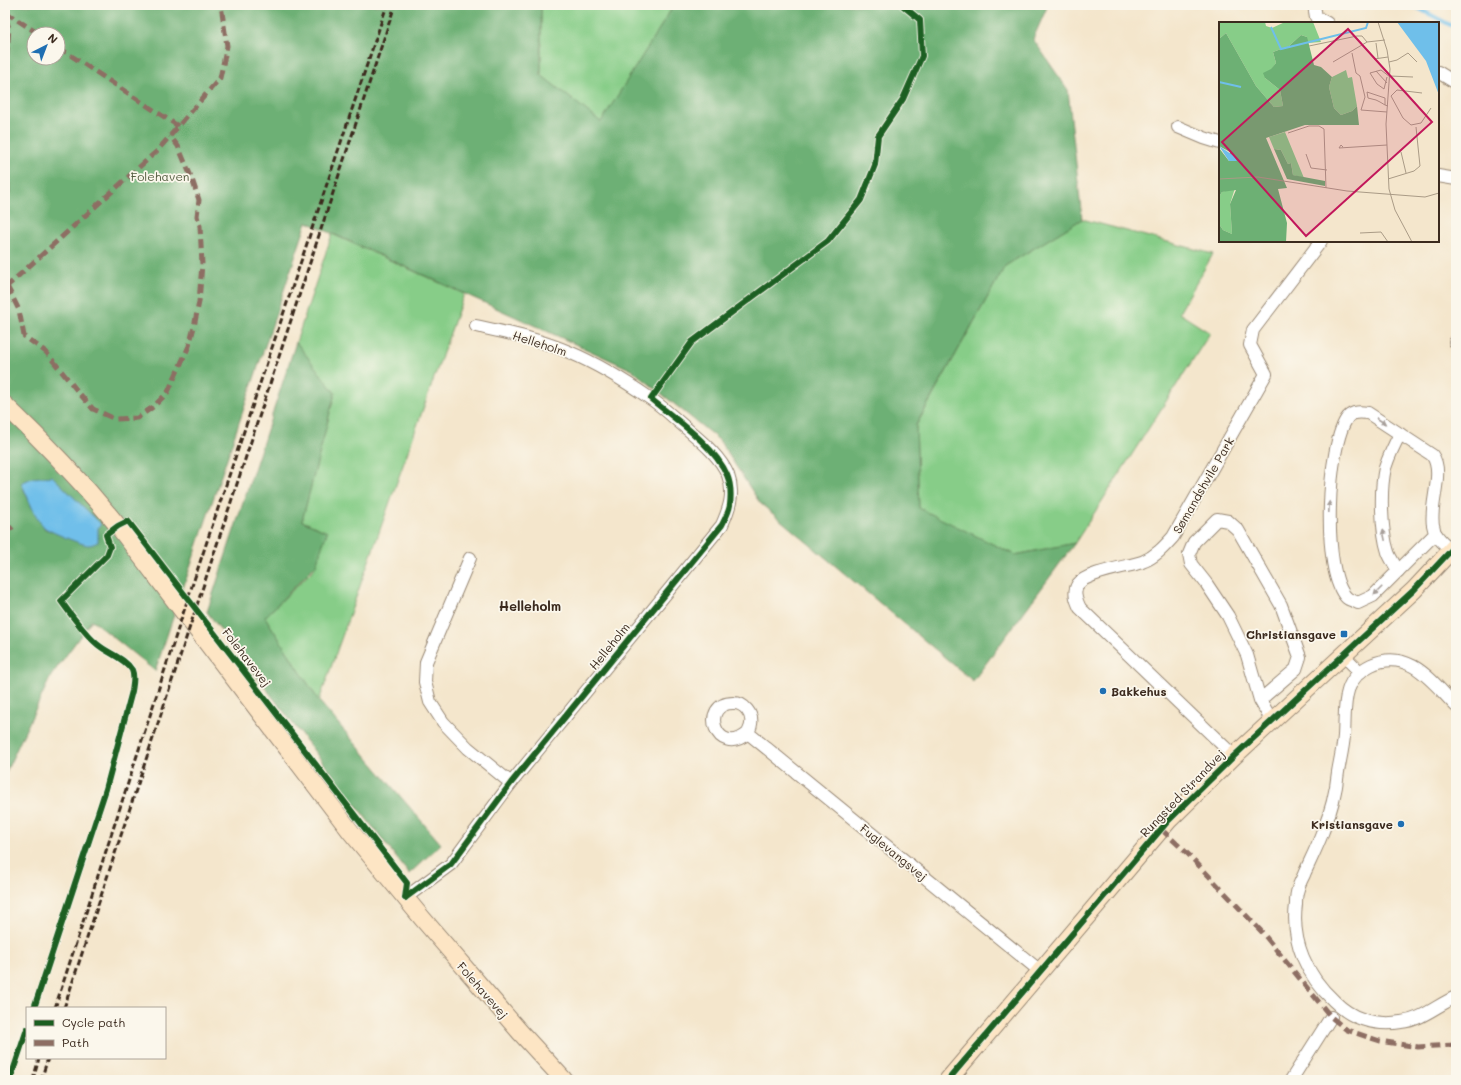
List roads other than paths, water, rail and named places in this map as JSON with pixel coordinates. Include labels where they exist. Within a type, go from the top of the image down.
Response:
[{"type":"street","points":[[1314,5],[1316,17],[1325,22]]},
{"type":"street","points":[[1439,73],[1456,83]]},
{"type":"street","points":[[1178,127],[1219,143]]},
{"type":"street","points":[[1439,176],[1456,180]]},
{"type":"street","name":"Sømandshvile Park","points":[[1234,756],[1080,608],[1075,592],[1078,584],[1087,577],[1143,561],[1160,552],[1173,537],[1266,374],[1250,345],[1253,330],[1320,242]]},
{"type":"street","name":"Helleholm","points":[[405,898],[451,864],[511,783],[722,525],[730,507],[731,492],[728,476],[719,460],[700,440],[651,399],[610,373],[570,352],[530,337],[476,326]]},
{"type":"street","name":"Folehavevej","points":[[5,405],[32,430],[96,499],[351,832],[405,898],[520,1032],[564,1080]]},
{"type":"street","points":[[1435,534],[1374,596],[1358,603],[1347,598],[1340,587],[1337,577],[1329,526],[1333,462],[1342,428],[1349,416],[1358,411],[1368,413],[1432,455],[1436,461],[1437,468],[1433,500],[1433,521],[1435,534],[1453,548]]},
{"type":"street","points":[[1398,571],[1388,553],[1382,530],[1382,500],[1385,469],[1393,446],[1400,434]]},
{"type":"street","points":[[1260,700],[1296,669],[1300,657],[1281,605],[1238,530],[1228,521],[1217,519],[1194,542],[1189,554],[1191,564],[1228,616],[1247,655],[1260,700],[1272,721]]},
{"type":"street","name":"Rungsted Strandvej","points":[[948,1080],[1160,830],[1234,756],[1414,590],[1453,548]]},
{"type":"street","points":[[470,558],[426,662],[425,682],[430,702],[443,722],[468,748],[511,783]]},
{"type":"street","points":[[1344,655],[1360,672]]},
{"type":"street","points":[[1456,706],[1422,671],[1410,664],[1397,661],[1384,661],[1371,665],[1360,672],[1352,681],[1346,692],[1344,703],[1344,736],[1336,791],[1324,830],[1298,889],[1294,916],[1296,937],[1311,975],[1325,993],[1343,1009],[1361,1019],[1383,1023],[1402,1022],[1423,1016],[1456,998]]},
{"type":"street","name":"Fuglevangsvej","points":[[748,733],[1040,971]]},
{"type":"street","points":[[1291,1080],[1332,1017]]},
{"type":"water","points":[[52,476],[101,524],[98,528],[98,542],[86,545],[65,538],[44,527],[40,522],[21,483],[32,478]]},
{"type":"waterway","points":[[1412,5],[1456,28]]},
{"type":"railway","points":[[55,1007],[191,589],[387,5]]},
{"type":"railway","points":[[64,1007],[395,5]]},
{"type":"railway","points":[[33,1080],[39,1059]]},
{"type":"railway","points":[[41,1080],[48,1059]]},
{"type":"place","name":"Christiansgave","points":[[1344,634]]},
{"type":"place","name":"Bakkehus","points":[[1103,691]]},
{"type":"place","name":"Kristiansgave","points":[[1401,824]]},
{"type":"district","name":"Helleholm","points":[[530,605]]},
{"type":"park label","name":"Folehaven","points":[[160,176]]}]
